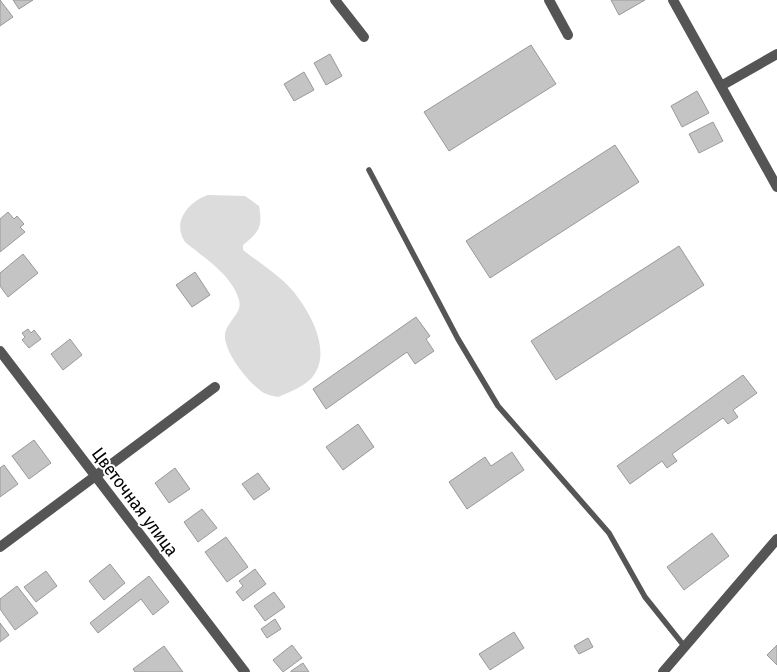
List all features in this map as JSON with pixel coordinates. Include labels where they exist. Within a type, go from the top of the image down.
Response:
[{"type":"street","points":[[335,0],[364,37]]},
{"type":"street","points":[[549,0],[568,35]]},
{"type":"street","points":[[673,0],[777,187]]},
{"type":"street","points":[[721,86],[777,54]]},
{"type":"street","name":"Цветочная улица","points":[[0,351],[245,672]]},
{"type":"street","points":[[0,546],[216,387]]},
{"type":"street","points":[[663,672],[777,539]]},
{"type":"lane","points":[[369,170],[458,339],[498,406],[609,533],[645,597],[685,647]]},
{"type":"shaded area","points":[[208,195],[245,196],[259,206],[260,224],[253,236],[243,245],[243,250],[281,279],[294,292],[310,316],[318,336],[320,346],[319,366],[314,375],[293,391],[278,397],[266,394],[258,389],[233,358],[225,341],[225,334],[226,329],[239,309],[237,293],[223,274],[185,242],[181,234],[181,219],[189,207]]},
{"type":"building","points":[[0,0],[13,17],[0,26]]},
{"type":"building","points":[[13,0],[33,0],[19,9]]},
{"type":"building","points":[[611,0],[645,0],[619,15]]},
{"type":"building","points":[[531,45],[556,84],[449,151],[424,112]]},
{"type":"building","points":[[330,54],[342,76],[326,85],[314,63]]},
{"type":"building","points":[[304,72],[314,90],[294,101],[284,84]]},
{"type":"building","points":[[697,91],[709,113],[682,127],[671,106]]},
{"type":"building","points":[[713,122],[723,141],[699,153],[689,134]]},
{"type":"building","points":[[615,145],[639,182],[490,278],[466,241]]},
{"type":"building","points":[[8,212],[14,219],[17,216],[24,224],[20,227],[25,232],[0,252],[0,219]]},
{"type":"building","points":[[679,246],[704,285],[556,380],[531,341]]},
{"type":"building","points":[[23,254],[38,273],[8,297],[0,286],[0,273]]},
{"type":"building","points":[[195,272],[210,295],[192,307],[176,285]]},
{"type":"building","points":[[416,317],[430,336],[426,339],[434,351],[415,364],[407,352],[326,409],[313,389]]},
{"type":"building","points":[[28,329],[31,333],[34,330],[41,339],[29,348],[22,340],[25,337],[22,333]]},
{"type":"building","points":[[70,339],[82,355],[63,370],[51,354]]},
{"type":"building","points":[[743,375],[757,393],[733,410],[738,417],[728,424],[723,418],[672,454],[677,461],[667,468],[662,461],[630,484],[617,466]]},
{"type":"building","points":[[358,424],[374,447],[343,470],[326,447]]},
{"type":"building","points":[[34,440],[51,463],[29,479],[12,456]]},
{"type":"building","points":[[512,452],[524,470],[467,509],[449,482],[485,457],[491,466]]},
{"type":"building","points":[[4,465],[18,484],[0,497],[0,468]]},
{"type":"building","points":[[175,468],[190,489],[169,503],[155,483]]},
{"type":"building","points":[[258,473],[270,489],[254,500],[242,484]]},
{"type":"building","points":[[202,509],[217,528],[198,542],[184,522]]},
{"type":"building","points":[[712,533],[729,556],[684,590],[667,567]]},
{"type":"building","points":[[226,537],[248,567],[227,582],[205,552]]},
{"type":"building","points":[[110,564],[125,583],[104,600],[89,581]]},
{"type":"building","points":[[255,569],[266,584],[243,601],[236,592],[243,586],[239,581]]},
{"type":"building","points":[[46,571],[57,586],[36,602],[24,587]]},
{"type":"building","points":[[149,576],[169,602],[153,615],[141,599],[98,633],[90,623]]},
{"type":"building","points":[[17,586],[38,613],[15,630],[0,609],[0,599]]},
{"type":"building","points":[[274,592],[285,607],[265,621],[254,606]]},
{"type":"building","points":[[275,619],[281,629],[267,638],[261,629]]},
{"type":"building","points":[[0,623],[9,635],[0,642]]},
{"type":"building","points":[[514,632],[524,648],[490,670],[479,654]]},
{"type":"building","points":[[588,638],[593,647],[579,654],[574,646]]},
{"type":"building","points":[[292,645],[302,658],[283,672],[273,660]]},
{"type":"building","points":[[777,645],[777,665],[767,655]]},
{"type":"building","points":[[164,646],[183,672],[135,672],[133,669]]},
{"type":"building","points":[[303,663],[309,672],[291,672],[291,671]]}]
